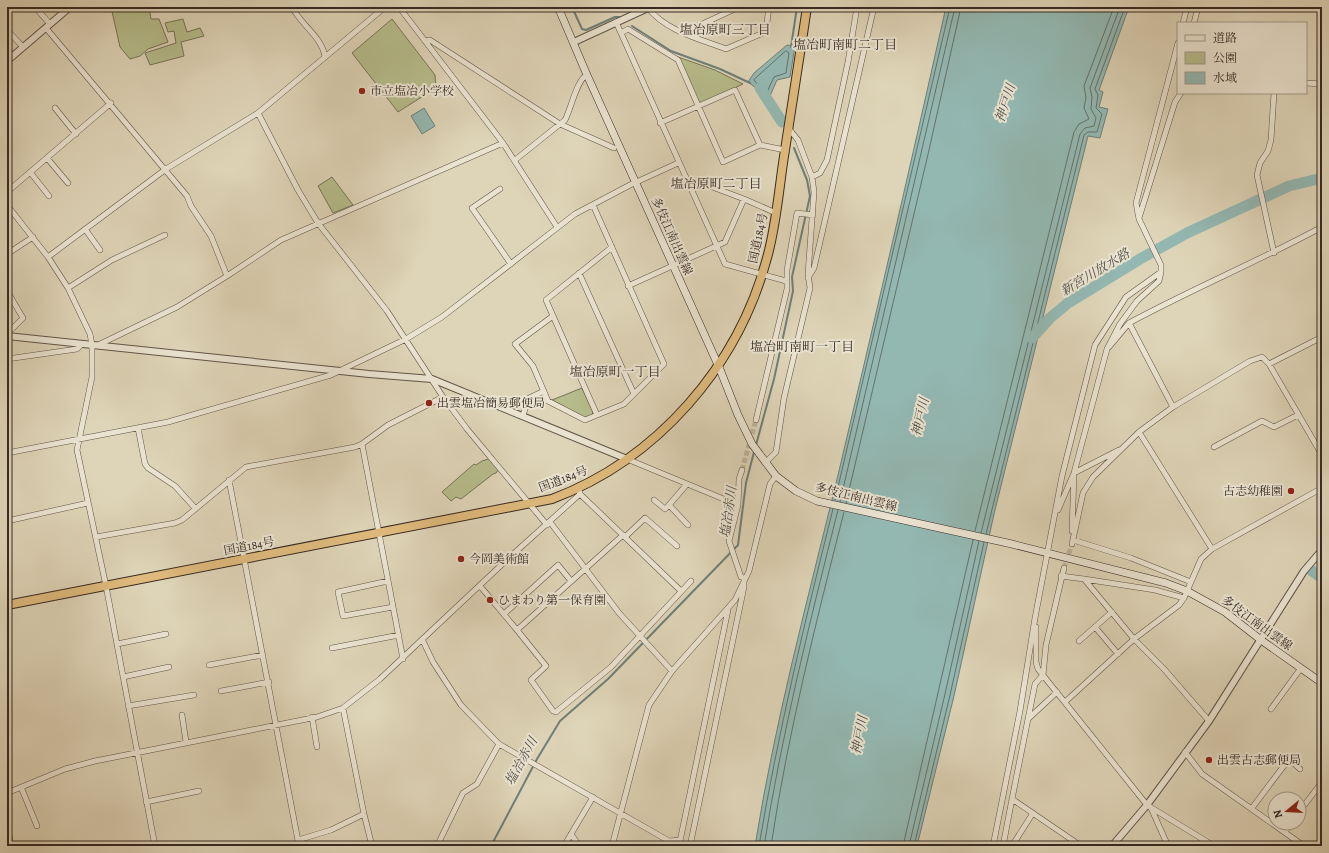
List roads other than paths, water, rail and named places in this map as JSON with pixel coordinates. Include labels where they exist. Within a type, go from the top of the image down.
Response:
[{"type":"highway","name":"国道184号","points":[[7,605],[531,504],[580,491],[627,459],[663,431],[683,411],[719,367],[745,318],[762,275],[776,213],[807,7]]},
{"type":"main road","name":"多伎江南出雲線","points":[[558,7],[587,75],[719,367],[738,415],[752,444],[765,464],[785,485],[817,501],[1038,550],[1166,583],[1185,595],[1225,612],[1261,640],[1322,683]]},
{"type":"street","points":[[35,7],[48,26],[187,196],[191,206],[211,236],[227,276]]},
{"type":"street","points":[[7,61],[70,7]]},
{"type":"street","points":[[292,7],[320,43],[325,56]]},
{"type":"street","points":[[48,257],[166,169],[258,113],[385,7]]},
{"type":"street","points":[[399,7],[503,143],[557,227]]},
{"type":"street","points":[[683,33],[690,28],[739,7]]},
{"type":"street","points":[[574,42],[649,8],[653,14],[683,33],[726,49],[763,33],[766,30],[769,7]]},
{"type":"street","points":[[812,177],[820,173],[827,160],[848,62],[857,7]]},
{"type":"street","points":[[808,278],[814,268],[874,7]]},
{"type":"street","points":[[1183,22],[1187,7]]},
{"type":"street","points":[[1194,22],[1198,7]]},
{"type":"street","points":[[616,22],[678,163],[725,264],[786,281]]},
{"type":"street","points":[[621,33],[628,29],[678,60],[722,162],[760,145],[785,150]]},
{"type":"street","points":[[7,30],[23,47]]},
{"type":"street","points":[[425,41],[430,40],[560,124],[614,148]]},
{"type":"street","points":[[1054,518],[1074,473],[1107,349],[1120,324],[1136,301],[1159,281],[1161,265],[1139,219],[1136,203],[1177,47]]},
{"type":"street","points":[[515,160],[560,124],[569,113],[580,80],[587,75]]},
{"type":"street","points":[[1307,83],[1322,84]]},
{"type":"street","points":[[660,123],[735,90],[760,145]]},
{"type":"street","points":[[1139,219],[1177,94]]},
{"type":"street","points":[[1175,102],[1180,94]]},
{"type":"street","points":[[1274,94],[1271,140],[1268,151],[1260,163],[1257,175],[1274,253]]},
{"type":"street","points":[[7,192],[111,103]]},
{"type":"street","points":[[55,108],[76,134]]},
{"type":"street","points":[[258,113],[298,190],[318,223],[387,311],[443,397],[467,429],[548,523],[619,613],[672,672]]},
{"type":"street","points":[[765,464],[776,452],[784,398],[810,288],[808,278],[811,215],[814,192],[812,177],[798,140],[789,129]]},
{"type":"street","points":[[95,345],[177,307],[281,240],[503,143]]},
{"type":"street","points":[[47,158],[68,183]]},
{"type":"street","points":[[7,453],[77,441],[168,422],[331,374],[406,339],[442,317],[557,227],[593,205],[636,182],[678,163]]},
{"type":"street","points":[[30,172],[49,196]]},
{"type":"street","points":[[688,185],[699,182],[776,213]]},
{"type":"street","points":[[500,189],[472,208],[511,264]]},
{"type":"street","points":[[628,286],[726,242],[744,199]]},
{"type":"street","points":[[7,205],[48,257],[68,288],[95,345],[92,377],[77,441],[77,450],[106,586],[136,752],[155,846]]},
{"type":"street","points":[[553,316],[515,344],[533,366],[548,401],[585,420],[624,404],[664,364],[593,205]]},
{"type":"street","points":[[756,420],[787,289],[786,281],[797,213],[811,215]]},
{"type":"street","points":[[1107,349],[1113,344],[1129,323],[1166,303],[1274,253],[1322,227]]},
{"type":"street","points":[[85,230],[100,250]]},
{"type":"street","points":[[68,288],[112,260],[165,235]]},
{"type":"street","points":[[7,254],[33,237]]},
{"type":"street","points":[[597,415],[546,300],[612,247]]},
{"type":"street","points":[[993,846],[1020,710],[1035,618],[1062,476],[1095,345],[1126,297],[1161,272]]},
{"type":"street","points":[[579,273],[634,394]]},
{"type":"street","points":[[7,291],[23,318],[7,335]]},
{"type":"street","points":[[1129,323],[1173,407]]},
{"type":"street","points":[[7,335],[147,352],[432,379],[523,415],[738,505]]},
{"type":"street","points":[[1269,364],[1322,337]]},
{"type":"street","points":[[7,359],[77,348],[82,344]]},
{"type":"street","points":[[1074,473],[1072,544],[1083,494],[1093,476],[1139,432],[1173,407],[1250,361],[1262,358],[1269,364],[1322,454]]},
{"type":"street","points":[[523,415],[529,398],[544,391]]},
{"type":"street","points":[[96,537],[175,523],[182,520],[246,467],[362,444],[388,425],[443,397]]},
{"type":"street","points":[[1214,447],[1262,421],[1274,427],[1298,415]]},
{"type":"street","points":[[138,428],[145,464],[148,468],[175,486],[195,508]]},
{"type":"street","points":[[1139,432],[1212,549]]},
{"type":"street","points":[[1316,445],[1322,440]]},
{"type":"street","points":[[362,444],[403,659]]},
{"type":"street","points":[[1074,473],[1125,446]]},
{"type":"street","points":[[742,470],[739,479],[738,505],[729,541],[741,577],[744,578]]},
{"type":"street","points":[[612,846],[649,705],[672,672],[735,600],[744,578],[749,571],[770,484],[776,476]]},
{"type":"street","points":[[229,480],[269,682],[298,843],[331,830],[364,814]]},
{"type":"street","points":[[654,500],[665,509],[687,484]]},
{"type":"street","points":[[1065,702],[1134,639],[1179,605],[1201,559],[1212,549],[1322,488]]},
{"type":"street","points":[[7,793],[65,769],[136,752],[312,718],[343,708],[360,696],[403,659],[580,491],[681,591]]},
{"type":"street","points":[[7,522],[88,503]]},
{"type":"street","points":[[669,505],[688,525]]},
{"type":"street","points":[[517,630],[571,581],[646,518],[677,546]]},
{"type":"street","points":[[1073,540],[1131,558],[1191,582]]},
{"type":"street","points":[[1112,846],[1149,807],[1185,752],[1209,721],[1304,571],[1322,550]]},
{"type":"street","points":[[504,614],[558,565],[571,581]]},
{"type":"street","points":[[1003,846],[1035,684],[1042,676],[1046,645],[1064,568]]},
{"type":"street","points":[[1061,576],[1185,595]]},
{"type":"street","points":[[690,846],[744,578]]},
{"type":"street","points":[[1084,579],[1134,639],[1164,669],[1209,721]]},
{"type":"street","points":[[480,586],[546,666],[531,680],[553,711],[556,712],[611,667],[691,581]]},
{"type":"street","points":[[388,582],[338,592],[343,616],[393,606]]},
{"type":"street","points":[[679,846],[728,609]]},
{"type":"street","points":[[1079,641],[1112,612]]},
{"type":"street","points":[[1035,618],[1036,662],[1042,676],[1057,692],[1149,807],[1168,846]]},
{"type":"street","points":[[1095,627],[1118,654]]},
{"type":"street","points":[[117,644],[166,634]]},
{"type":"street","points":[[332,648],[399,635]]},
{"type":"street","points":[[422,641],[433,662],[461,705],[499,744],[669,841],[680,840]]},
{"type":"street","points":[[209,665],[263,655]]},
{"type":"street","points":[[123,677],[169,667]]},
{"type":"street","points":[[1271,709],[1301,668]]},
{"type":"street","points":[[221,691],[269,682]]},
{"type":"street","points":[[1028,720],[1057,692]]},
{"type":"street","points":[[128,706],[194,695]]},
{"type":"street","points":[[343,708],[364,814],[372,846]]},
{"type":"street","points":[[182,715],[186,742]]},
{"type":"street","points":[[312,718],[318,747]]},
{"type":"street","points":[[437,846],[462,793],[477,784],[499,744]]},
{"type":"street","points":[[1185,752],[1202,774],[1304,846]]},
{"type":"street","points":[[1252,808],[1289,759],[1300,768]]},
{"type":"street","points":[[1307,802],[1322,782]]},
{"type":"street","points":[[21,787],[37,826]]},
{"type":"street","points":[[146,802],[199,791]]},
{"type":"street","points":[[564,846],[593,797]]},
{"type":"street","points":[[1012,799],[1081,846]]},
{"type":"street","points":[[1149,807],[1214,846]]},
{"type":"street","points":[[1012,846],[1033,813]]},
{"type":"street","points":[[7,824],[11,846]]},
{"type":"street","points":[[571,834],[579,846]]},
{"type":"water","name":"神戸川","points":[[946,7],[1129,7],[1099,90],[1103,92],[1099,107],[1108,109],[1100,138],[1088,136],[994,514],[954,696],[917,846],[755,846],[782,706],[866,358]]},
{"type":"water","points":[[787,45],[795,46],[790,77],[777,80],[770,96],[765,101],[756,88],[748,82],[754,73]]},
{"type":"water","points":[[424,108],[435,126],[422,134],[411,116]]},
{"type":"waterway","points":[[572,7],[582,29],[586,30],[615,17],[620,17]]},
{"type":"waterway","points":[[791,47],[797,7]]},
{"type":"waterway","points":[[632,26],[671,51],[720,69],[750,83]]},
{"type":"waterway","name":"塩冶赤川","points":[[760,88],[782,122]]},
{"type":"waterway","name":"塩冶赤川","points":[[756,445],[774,379],[793,291],[792,277],[810,196],[807,180],[794,148]]},
{"type":"waterway","name":"新宮川放水路","points":[[1032,338],[1050,318],[1068,303],[1140,259],[1187,233],[1289,186],[1322,178]]},
{"type":"waterway","name":"塩冶赤川","points":[[491,846],[537,759],[560,721],[608,679],[738,545],[746,483],[754,452]]},
{"type":"waterway","points":[[1312,571],[1322,578]]},
{"type":"tunnel","points":[[742,470],[756,420]]},
{"type":"tunnel","points":[[1064,568],[1072,544]]},
{"type":"place","name":"市立塩冶小学校","points":[[362,91]]},
{"type":"place","name":"出雲塩冶簡易郵便局","points":[[429,403]]},
{"type":"place","name":"古志幼稚園","points":[[1291,491]]},
{"type":"place","name":"今岡美術館","points":[[461,559]]},
{"type":"place","name":"ひまわり第一保育園","points":[[490,600]]},
{"type":"place","name":"出雲古志郵便局","points":[[1209,760]]},
{"type":"district","name":"塩冶原町三丁目","points":[[725,29]]},
{"type":"district","name":"塩冶町南町二丁目","points":[[845,44]]},
{"type":"district","name":"塩冶原町二丁目","points":[[716,183]]},
{"type":"district","name":"塩冶町南町一丁目","points":[[802,346]]},
{"type":"district","name":"塩冶原町一丁目","points":[[615,371]]}]
